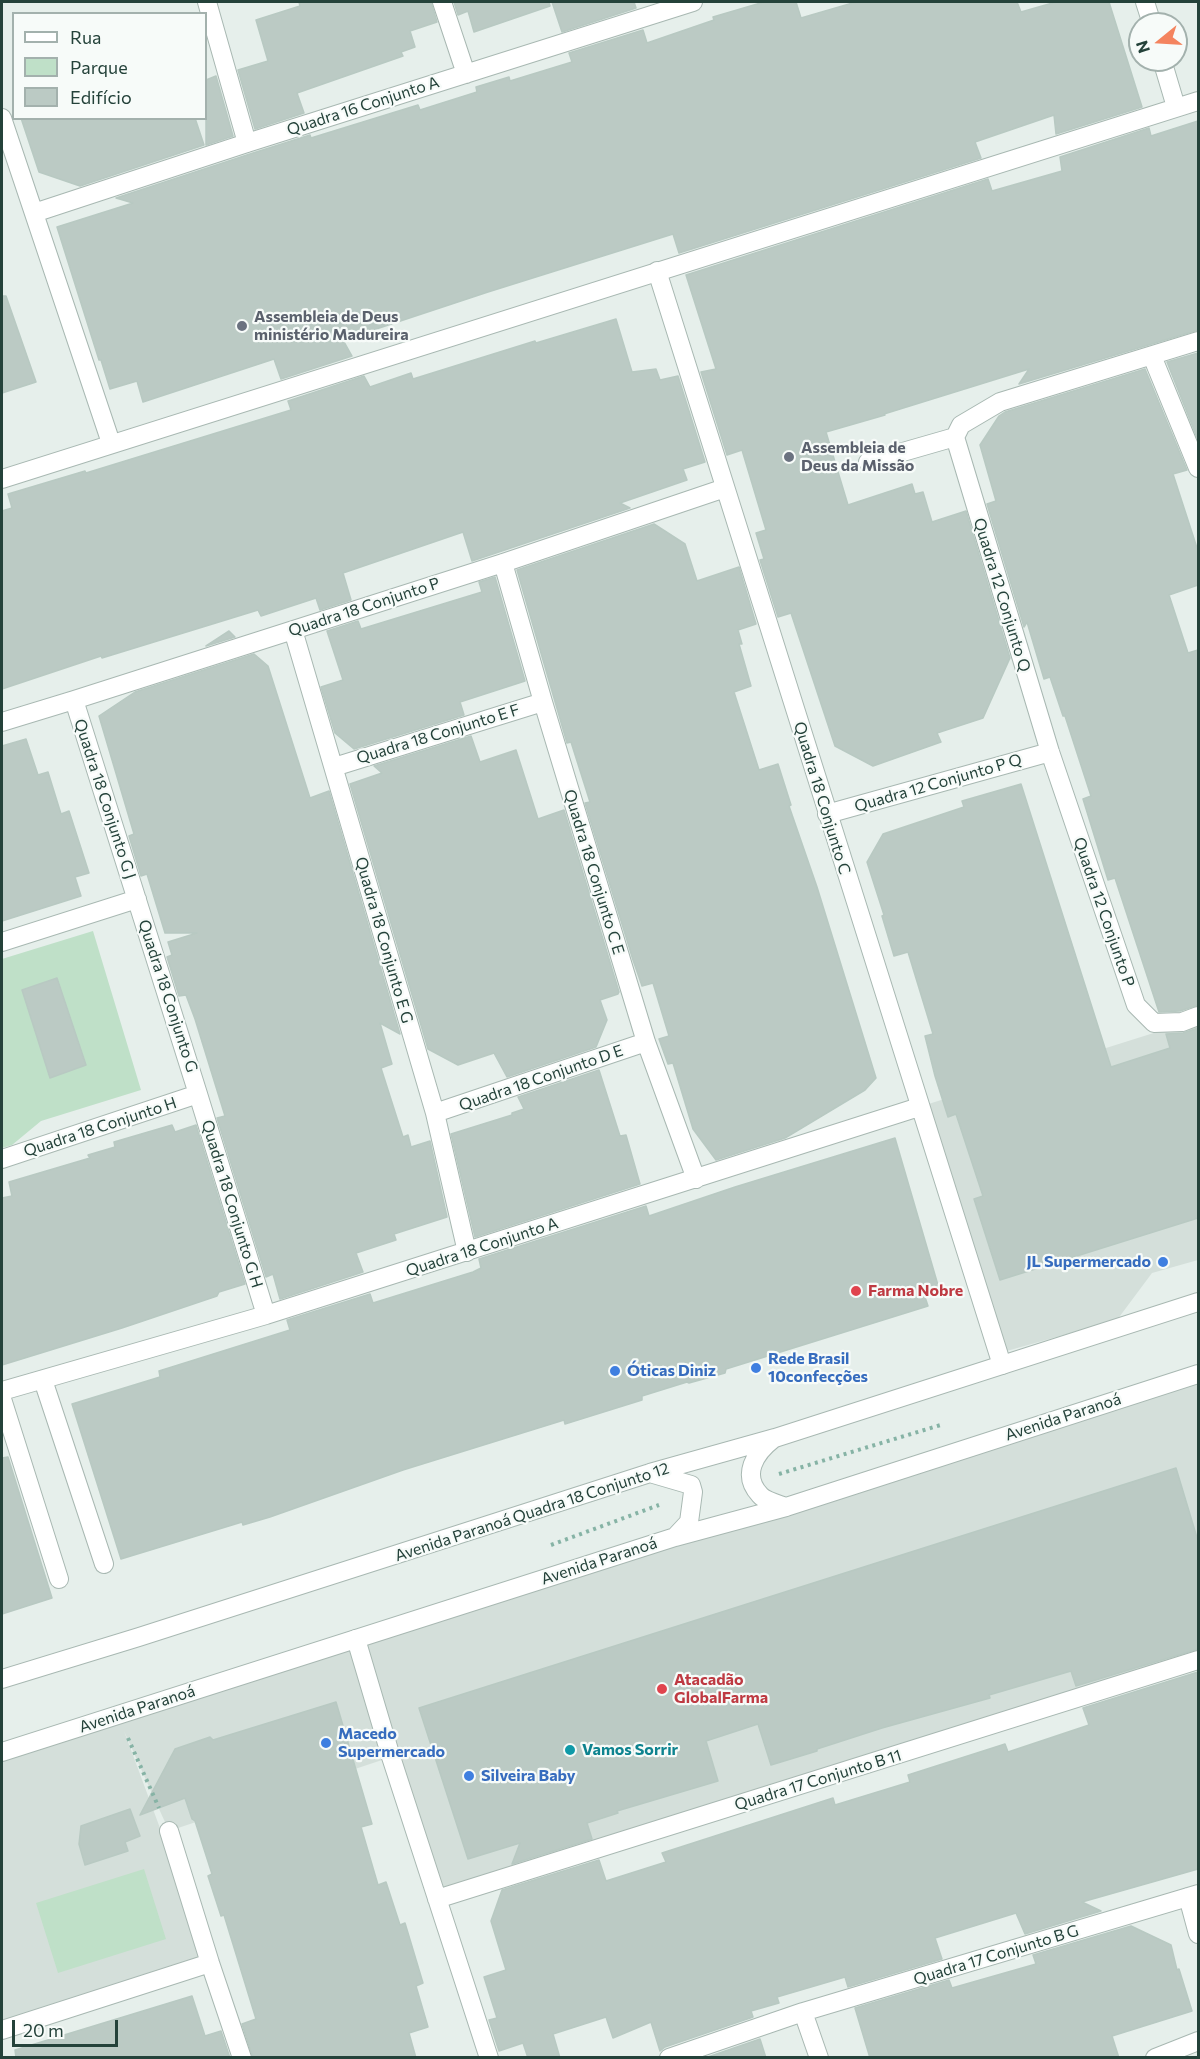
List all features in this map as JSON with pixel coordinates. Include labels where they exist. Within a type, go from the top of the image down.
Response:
[{"type":"street","points":[[207,2],[247,143]]},
{"type":"street","points":[[442,2],[466,74]]},
{"type":"street","name":"Quadra 16 Conjunto A","points":[[34,213],[673,5],[693,2]]},
{"type":"street","points":[[1166,72],[1176,107]]},
{"type":"street","points":[[2,478],[1198,100]]},
{"type":"street","points":[[2,118],[111,443]]},
{"type":"street","name":"Quadra 18 Conjunto C","points":[[657,272],[1002,1365]]},
{"type":"street","points":[[868,462],[955,437],[961,425],[1000,402],[1198,341]]},
{"type":"street","points":[[1152,356],[1198,468]]},
{"type":"street","name":"Quadra 12 Conjunto Q","points":[[955,437],[1050,752]]},
{"type":"street","name":"Quadra 18 Conjunto P","points":[[2,722],[503,563],[725,488]]},
{"type":"street","name":"Quadra 18 Conjunto C E","points":[[503,563],[646,1042],[696,1179]]},
{"type":"street","name":"Quadra 18 Conjunto E G","points":[[292,630],[435,1113],[468,1252]]},
{"type":"street","name":"Quadra 18 Conjunto G J","points":[[74,700],[137,898]]},
{"type":"street","name":"Quadra 18 Conjunto E F","points":[[334,766],[543,702]]},
{"type":"street","name":"Quadra 12 Conjunto P Q","points":[[827,814],[1050,752]]},
{"type":"street","name":"Quadra 12 Conjunto P","points":[[1050,752],[1136,1005],[1154,1023],[1182,1022],[1198,1016]]},
{"type":"street","points":[[2,942],[137,898]]},
{"type":"street","name":"Quadra 18 Conjunto G","points":[[137,898],[198,1094]]},
{"type":"street","name":"Quadra 18 Conjunto D E","points":[[435,1113],[646,1042]]},
{"type":"street","name":"Quadra 18 Conjunto H","points":[[2,1160],[198,1094]]},
{"type":"street","name":"Quadra 18 Conjunto G H","points":[[198,1094],[266,1315]]},
{"type":"street","name":"Quadra 18 Conjunto A","points":[[2,1391],[266,1315],[919,1107]]},
{"type":"street","name":"Avenida Paranoá Quadra 18 Conjunto 12","points":[[2,1679],[650,1473],[775,1438],[1198,1302]]},
{"type":"street","name":"Avenida Paranoá","points":[[2,1752],[675,1537],[786,1507],[1198,1374]]},
{"type":"street","points":[[43,1380],[104,1564]]},
{"type":"street","points":[[2,1399],[59,1579]]},
{"type":"street","points":[[775,1438],[760,1450],[749,1475],[761,1497],[786,1507]]},
{"type":"street","points":[[650,1473],[690,1485],[693,1492],[689,1522],[675,1537]]},
{"type":"street","points":[[356,1639],[391,1757],[489,2058]]},
{"type":"street","name":"Quadra 17 Conjunto B 11","points":[[437,1899],[1198,1660]]},
{"type":"street","points":[[169,1831],[242,2058]]},
{"type":"street","points":[[1193,1896],[1198,1935]]},
{"type":"street","name":"Quadra 17 Conjunto B G","points":[[669,2058],[803,2012],[1193,1896]]},
{"type":"street","points":[[2,2030],[210,1963]]},
{"type":"street","points":[[803,2012],[819,2058]]},
{"type":"street","points":[[1155,2058],[1198,2042]]},
{"type":"path","points":[[118,1715],[169,1831]]},
{"type":"shaded area","points":[[1198,1019],[1198,1260],[1152,1273],[1117,1320],[996,1354],[919,1107]]},
{"type":"shaded area","points":[[1198,1374],[1198,1660],[437,1899],[391,1757],[169,1831],[124,1731],[210,1963],[2,2029],[2,1756]]},
{"type":"green space","points":[[93,931],[141,1090],[41,1121],[12,1145],[2,1148],[2,959]]},
{"type":"green space","points":[[144,1869],[166,1939],[58,1973],[36,1903]]},
{"type":"building","points":[[299,2],[431,2],[437,22],[410,31],[415,47],[401,52],[403,56],[297,93],[304,113],[255,129],[238,70],[268,61],[256,20],[300,6]]},
{"type":"building","points":[[454,2],[549,2],[550,6],[474,32],[468,11],[458,15]]},
{"type":"building","points":[[552,2],[634,2],[636,8],[562,32]]},
{"type":"building","points":[[764,2],[796,2],[801,18],[856,2],[1017,2],[1021,12],[1056,2],[1109,2],[1128,62],[1128,72],[1131,72],[1142,107],[1056,134],[1054,115],[975,142],[981,158],[679,253],[673,234],[488,292],[343,340],[352,356],[281,379],[274,359],[143,402],[137,381],[110,389],[57,227],[133,203],[116,198],[250,154],[418,105],[420,110],[477,92],[476,87],[509,77],[510,81],[572,62],[569,53],[643,30],[647,43],[714,20],[713,17]]},
{"type":"building","points":[[216,76],[233,136],[206,145],[207,120],[207,80]]},
{"type":"building","points":[[22,120],[196,120],[204,145],[80,186],[39,172]]},
{"type":"building","points":[[1198,121],[1198,330],[1019,384],[1029,369],[826,432],[848,505],[912,484],[915,494],[923,492],[932,522],[966,511],[1010,658],[983,718],[937,733],[941,742],[873,766],[835,746],[791,613],[778,617],[760,560],[764,559],[756,533],[766,530],[742,450],[727,455],[701,372],[716,369],[686,275],[988,179],[992,191],[1062,171],[1060,157],[1149,128],[1151,136]]},
{"type":"building","points":[[2,296],[6,296],[36,382],[2,393]]},
{"type":"building","points":[[616,319],[632,372],[656,369],[660,380],[678,376],[705,462],[683,469],[687,480],[620,503],[630,508],[472,561],[463,532],[343,573],[351,600],[320,610],[316,598],[261,616],[258,610],[102,658],[101,656],[2,689],[2,511],[12,508],[8,494],[85,471],[86,473],[291,410],[288,401],[364,376],[370,387],[411,373],[413,379],[535,341],[536,343]]},
{"type":"building","points":[[1198,353],[1198,440],[1167,362]]},
{"type":"building","points":[[1145,369],[1187,470],[1173,474],[1198,551],[1198,585],[1169,595],[1188,653],[1198,650],[1198,1005],[1180,1011],[1159,1012],[1115,878],[1108,880],[1083,799],[1091,796],[1065,716],[1063,716],[1050,677],[1044,679],[1027,622],[1024,627],[987,504],[996,501],[980,445],[999,416],[1005,412]]},
{"type":"building","points":[[654,524],[685,544],[697,581],[739,567],[756,624],[738,630],[742,644],[739,644],[751,686],[734,692],[759,770],[778,764],[791,805],[789,806],[817,887],[876,1078],[865,1090],[785,1138],[716,1160],[693,1129],[673,1063],[668,1064],[659,1039],[669,1036],[653,983],[642,986],[633,960],[585,803],[590,802],[571,742],[567,743],[517,570]]},
{"type":"building","points":[[495,577],[525,681],[460,702],[464,715],[354,749],[335,733],[321,687],[343,680],[327,631],[358,621],[361,629],[482,592],[479,582]]},
{"type":"building","points":[[229,631],[235,637],[206,646]]},
{"type":"building","points":[[254,654],[268,666],[310,798],[329,791],[400,1034],[380,1023],[392,1064],[381,1068],[403,1137],[408,1135],[411,1147],[430,1141],[447,1217],[394,1234],[396,1240],[356,1253],[363,1272],[280,1299],[273,1274],[266,1277],[217,1118],[225,1116],[195,1019],[186,995],[179,996],[167,957],[172,955],[168,942],[197,933],[165,933],[147,874],[141,876],[129,836],[134,834],[99,716],[135,692]]},
{"type":"building","points":[[471,736],[480,762],[516,750],[538,819],[564,810],[619,992],[600,1000],[607,1020],[596,1047],[507,1077],[494,1053],[458,1065],[428,1049],[350,784],[382,773],[374,766]]},
{"type":"building","points":[[26,739],[38,775],[48,772],[61,814],[69,811],[89,873],[75,877],[81,896],[2,921],[2,746]]},
{"type":"building","points":[[1021,784],[1111,1067],[1170,1048],[1166,1034],[1183,1033],[1198,1028],[1198,1218],[1000,1280],[974,1199],[983,1196],[956,1114],[948,1117],[935,1076],[925,1036],[933,1034],[908,952],[894,956],[867,862],[883,834],[964,807],[962,801]]},
{"type":"building","points":[[57,978],[86,1065],[50,1078],[22,990]]},
{"type":"building","points":[[599,1070],[620,1136],[626,1135],[640,1184],[475,1237],[451,1134],[524,1109],[518,1097]]},
{"type":"building","points":[[172,1125],[175,1132],[196,1125],[245,1284],[219,1292],[217,1296],[122,1328],[2,1365],[2,1198],[12,1196],[9,1182],[90,1158],[88,1155],[115,1147],[114,1142]]},
{"type":"building","points":[[895,1138],[940,1292],[925,1297],[928,1306],[726,1369],[725,1373],[642,1396],[642,1400],[565,1424],[564,1420],[403,1470],[270,1517],[243,1525],[242,1522],[121,1559],[72,1404],[160,1377],[159,1371],[290,1330],[287,1320],[370,1294],[373,1303],[473,1272],[481,1268],[479,1259],[646,1206],[649,1216]]},
{"type":"building","points":[[8,1457],[52,1598],[2,1614],[2,1458]]},
{"type":"building","points":[[1176,1468],[1198,1541],[1198,1649],[1076,1686],[1071,1671],[989,1695],[990,1698],[882,1728],[771,1765],[758,1724],[706,1741],[718,1781],[617,1811],[618,1813],[587,1823],[592,1839],[512,1864],[520,1843],[468,1859],[419,1708]]},
{"type":"building","points":[[1198,1672],[1198,1869],[1082,1902],[1101,1911],[1025,1934],[1016,1913],[935,1938],[942,1959],[848,1987],[845,1977],[777,1997],[779,2003],[751,2011],[753,2017],[665,2047],[660,2051],[651,2022],[613,2038],[606,2017],[553,2034],[560,2058],[528,2058],[523,2043],[499,2051],[489,2020],[497,2018],[484,1977],[506,1970],[491,1921],[502,1890],[599,1860],[606,1881],[666,1862],[662,1853],[833,1798],[835,1805],[910,1782],[908,1775],[1005,1744],[1008,1752],[1089,1725],[1083,1708]]},
{"type":"building","points":[[336,1702],[372,1824],[361,1827],[378,1885],[386,1882],[400,1925],[405,1923],[423,1983],[416,1986],[428,2027],[409,2033],[416,2058],[253,2058],[242,2024],[256,2019],[224,1915],[221,1916],[208,1876],[212,1874],[195,1821],[192,1819],[185,1798],[140,1815],[175,1749],[210,1737],[213,1740]]},
{"type":"building","points":[[130,1809],[140,1836],[125,1842],[128,1851],[85,1865],[79,1844],[81,1826]]},
{"type":"building","points":[[1131,1926],[1171,1945],[1177,1970],[1179,1969],[1192,2011],[1112,2036],[1119,2058],[870,2058],[855,2008],[949,1980],[952,1988],[1036,1964],[1033,1955]]},
{"type":"building","points":[[192,1996],[205,2036],[221,2031],[230,2058],[16,2058],[15,2050]]},
{"type":"building","points":[[760,2039],[766,2058],[705,2058]]},
{"type":"place","name":"Assembleia de Deus ministério Madureira","points":[[242,326]]},
{"type":"place","name":"Assembleia de Deus da Missão","points":[[789,457]]},
{"type":"place","name":"JL Supermercado","points":[[1163,1262]]},
{"type":"place","name":"Farma Nobre","points":[[856,1291]]},
{"type":"place","name":"Rede Brasil 10confecções","points":[[756,1368]]},
{"type":"place","name":"Óticas Diniz","points":[[615,1371]]},
{"type":"place","name":"Atacadão GlobalFarma","points":[[662,1689]]},
{"type":"place","name":"Macedo Supermercado","points":[[326,1743]]},
{"type":"place","name":"Vamos Sorrir","points":[[570,1750]]},
{"type":"place","name":"Silveira Baby","points":[[469,1776]]}]
